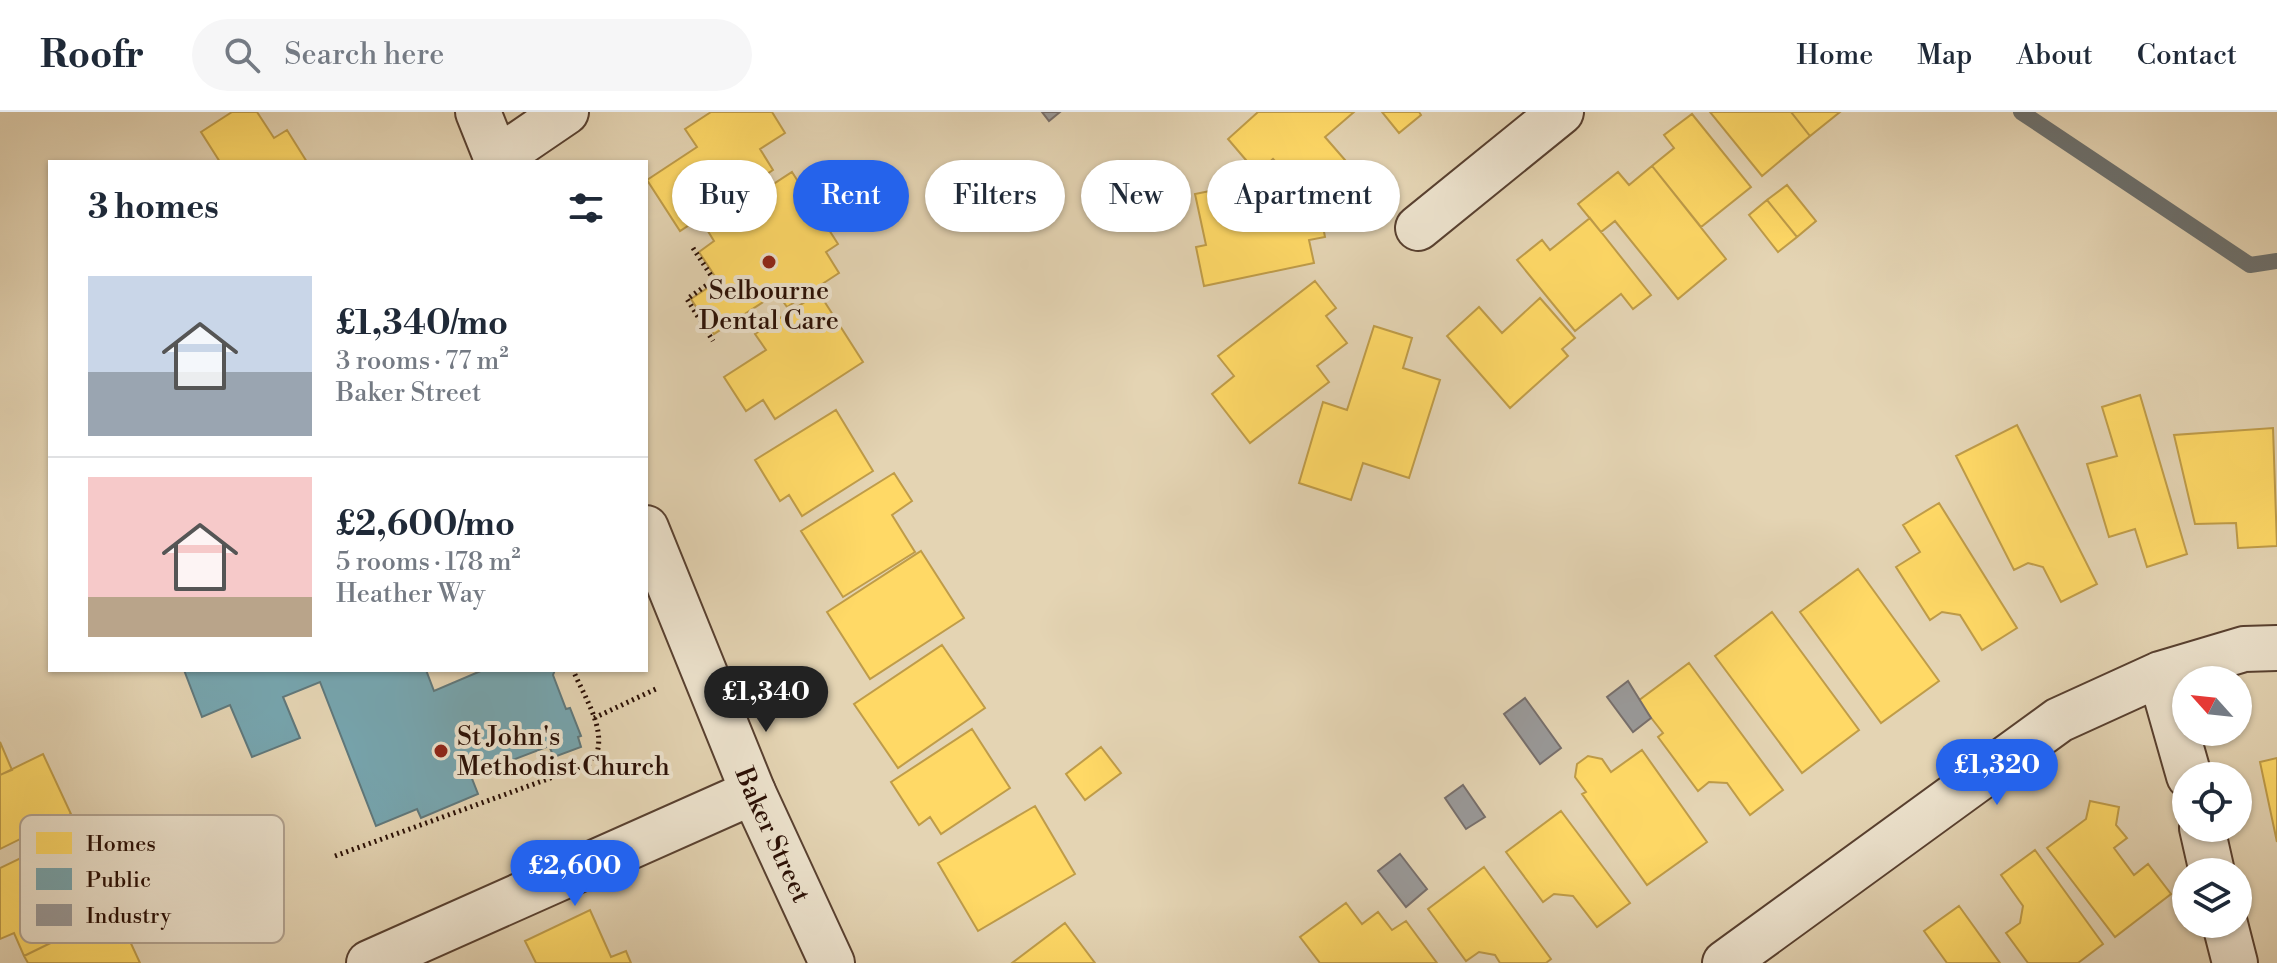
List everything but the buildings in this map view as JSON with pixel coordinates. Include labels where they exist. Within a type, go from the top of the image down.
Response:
[{"type":"street","points":[[478,112],[497,160]]},
{"type":"street","points":[[498,160],[566,112]]},
{"type":"street","points":[[1418,228],[1561,112]]},
{"type":"street","name":"Baker Street","points":[[648,533],[753,792],[832,963]]},
{"type":"street","points":[[1725,963],[2059,720],[2160,674],[2244,649],[2277,648]]},
{"type":"street","points":[[2160,674],[2185,762]]},
{"type":"street","points":[[369,963],[753,792]]},
{"type":"street","points":[[2229,938],[2235,963]]},
{"type":"path","points":[[693,248],[714,280],[687,299],[713,341]]},
{"type":"path","points":[[335,856],[592,763],[600,751],[601,737],[574,672]]},
{"type":"path","points":[[594,718],[642,695]]},
{"type":"waterway","points":[[2021,112],[2250,265],[2277,261]]},
{"type":"place","name":"Selbourne Dental Care","points":[[769,262]]},
{"type":"place","name":"St John's Methodist Church","points":[[441,751]]}]
